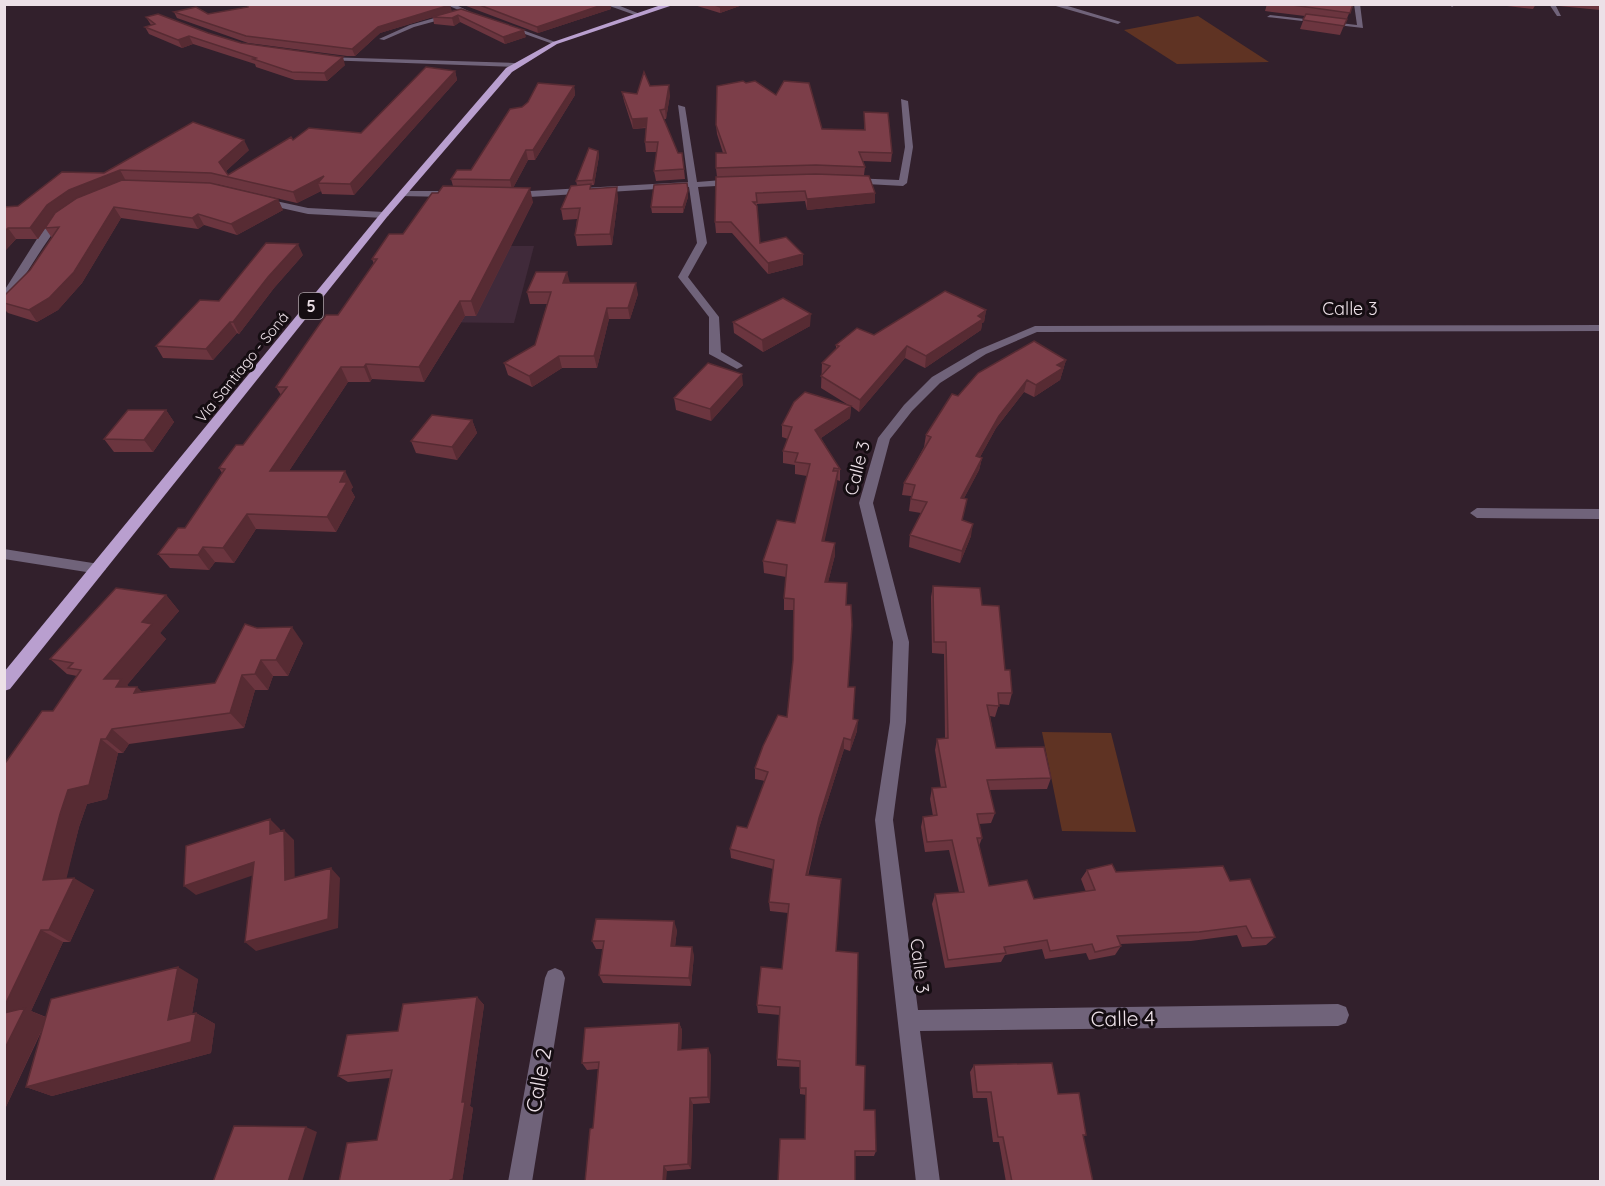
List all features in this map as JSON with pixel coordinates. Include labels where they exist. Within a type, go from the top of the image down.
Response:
[{"type":"main road","name":"Vía Santiago - Soná","points":[[4,684],[384,215],[514,65],[555,43],[637,14],[673,4]]},
{"type":"street","points":[[448,4],[481,18]]},
{"type":"street","points":[[607,4],[637,14]]},
{"type":"street","points":[[1052,4],[1118,22]]},
{"type":"street","points":[[1270,17],[1360,27],[1357,4]]},
{"type":"street","points":[[1552,4],[1559,15]]},
{"type":"street","points":[[382,39],[412,26],[464,12]]},
{"type":"street","points":[[498,23],[555,43]]},
{"type":"street","points":[[318,59],[514,65]]},
{"type":"street","points":[[838,180],[903,183],[909,147],[904,101]]},
{"type":"street","points":[[681,107],[702,243],[683,277],[714,317],[715,354],[737,366]]},
{"type":"street","points":[[503,195],[749,181]]},
{"type":"street","points":[[402,194],[458,194]]},
{"type":"street","points":[[256,200],[308,211],[384,215]]},
{"type":"street","points":[[4,299],[17,283],[44,237],[58,220],[73,210]]},
{"type":"street","name":"Calle 3","points":[[928,1182],[884,820],[898,722],[901,642],[866,503],[884,438],[908,408],[936,380],[982,351],[1035,329],[1600,328]]},
{"type":"street","points":[[1478,513],[1600,514]]},
{"type":"street","points":[[4,554],[99,569]]},
{"type":"street","name":"Calle 2","points":[[520,1182],[555,978]]},
{"type":"street","name":"Calle 4","points":[[908,1021],[1338,1015]]},
{"type":"shaded area","points":[[1198,16],[1269,62],[1177,64],[1124,30]]},
{"type":"shaded area","points":[[393,246],[534,246],[514,323],[332,321]]},
{"type":"shaded area","points":[[1042,732],[1111,733],[1136,832],[1062,831]]},
{"type":"building","points":[[247,4],[450,5],[378,27],[352,49],[246,36],[174,12],[196,7],[208,14],[248,7]]},
{"type":"building","points":[[477,4],[605,4],[537,27]]},
{"type":"building","points":[[1285,4],[1353,4],[1350,13]]},
{"type":"building","points":[[461,9],[524,30],[503,37],[458,15],[452,18],[432,17]]},
{"type":"building","points":[[158,14],[241,43],[343,57],[324,73],[292,72],[189,36],[178,40],[145,27],[155,24],[146,17]]},
{"type":"building","points":[[1306,14],[1347,19],[1344,26],[1303,20]]},
{"type":"building","points":[[426,67],[455,71],[350,184],[318,183],[324,176],[293,192],[211,173],[120,170],[69,190],[47,205],[30,228],[8,228],[4,232],[4,207],[18,206],[62,172],[104,173],[193,122],[244,140],[219,162],[228,175],[291,137],[293,140],[309,128],[361,133]]},
{"type":"building","points":[[644,72],[650,86],[669,85],[665,109],[660,110],[678,153],[682,153],[684,169],[654,171],[658,142],[645,142],[647,118],[632,119],[622,92],[637,94]]},
{"type":"building","points":[[743,81],[746,83],[755,81],[776,95],[784,81],[809,83],[822,129],[865,130],[864,112],[888,113],[892,153],[859,152],[865,167],[816,165],[716,168],[716,153],[726,153],[716,125],[717,86]]},
{"type":"building","points":[[538,83],[574,86],[533,150],[526,150],[510,180],[451,179],[457,170],[471,170],[510,109],[522,107],[528,102]]},
{"type":"building","points":[[589,148],[598,151],[593,180],[576,181]]},
{"type":"building","points":[[816,174],[869,176],[875,193],[807,199],[805,191],[756,193],[757,202],[753,202],[757,206],[760,243],[786,237],[803,254],[768,263],[731,222],[715,222],[716,177]]},
{"type":"building","points":[[122,180],[210,183],[278,199],[231,224],[198,214],[192,218],[114,207],[74,272],[49,298],[29,310],[4,303],[4,296],[30,270],[59,227],[45,228],[55,213],[77,198]]},
{"type":"building","points":[[687,183],[688,191],[683,207],[651,207],[654,185]]},
{"type":"building","points":[[591,184],[590,189],[617,187],[610,234],[575,235],[580,208],[561,209],[571,186]]},
{"type":"building","points":[[443,186],[530,188],[471,301],[460,301],[419,367],[366,364],[364,367],[341,367],[270,471],[345,471],[340,482],[347,482],[327,517],[247,514],[223,548],[203,547],[198,555],[158,554],[178,528],[185,528],[225,469],[219,468],[236,445],[243,445],[287,387],[276,387],[326,315],[338,315],[377,259],[372,259],[389,234],[403,234],[432,193],[438,193]]},
{"type":"building","points":[[266,243],[298,244],[268,277],[233,322],[230,322],[206,349],[156,346],[200,300],[219,301]]},
{"type":"building","points":[[536,272],[567,272],[563,283],[636,283],[628,308],[607,308],[594,356],[559,356],[529,376],[504,363],[535,345],[551,292],[527,292]]},
{"type":"building","points":[[945,291],[986,310],[978,316],[983,319],[926,356],[907,346],[860,400],[821,376],[830,366],[822,363],[839,346],[836,345],[857,328],[874,335]]},
{"type":"building","points":[[783,298],[811,314],[762,340],[733,322]]},
{"type":"building","points":[[1034,341],[1066,360],[1057,365],[1063,368],[1036,385],[1027,380],[999,416],[976,456],[982,458],[961,498],[967,499],[962,520],[973,524],[962,551],[910,535],[927,502],[911,499],[915,485],[904,483],[931,437],[926,435],[952,394],[958,396],[978,373]]},
{"type":"building","points":[[708,363],[742,374],[710,409],[674,398]]},
{"type":"building","points":[[805,392],[851,406],[815,430],[840,469],[834,468],[833,471],[838,471],[822,541],[835,543],[825,582],[847,583],[846,605],[851,605],[852,625],[848,687],[855,687],[853,719],[858,720],[851,740],[844,738],[819,818],[806,875],[841,879],[836,951],[858,953],[856,1065],[865,1066],[864,1110],[875,1110],[876,1151],[855,1151],[855,1182],[778,1182],[780,1139],[805,1139],[806,1088],[800,1088],[800,1061],[777,1059],[780,1007],[757,1005],[761,967],[782,969],[789,904],[769,902],[774,860],[730,849],[737,826],[747,828],[768,772],[755,768],[763,746],[778,715],[787,717],[793,660],[794,599],[784,598],[787,565],[763,561],[777,520],[795,523],[810,464],[795,462],[798,453],[783,451],[792,427],[782,425],[794,402]]},
{"type":"building","points":[[128,410],[166,410],[144,440],[104,439]]},
{"type":"building","points":[[432,415],[472,420],[452,447],[411,441]]},
{"type":"building","points":[[933,586],[980,588],[982,605],[999,606],[1005,670],[1010,670],[1012,693],[998,693],[999,706],[987,705],[996,748],[1044,747],[1051,778],[987,780],[995,813],[977,814],[982,838],[977,838],[989,886],[1027,880],[1034,899],[1095,890],[1087,870],[1112,864],[1116,872],[1223,866],[1230,881],[1250,879],[1275,937],[1252,938],[1246,926],[1199,932],[1117,936],[1121,946],[1095,952],[1092,944],[1050,951],[1047,940],[1004,947],[1006,953],[948,960],[935,894],[964,892],[952,840],[927,842],[923,817],[937,815],[932,788],[946,787],[937,739],[948,738],[946,642],[934,642]]},
{"type":"building","points":[[116,588],[166,595],[142,622],[152,624],[104,679],[121,679],[116,687],[137,687],[134,693],[215,683],[245,624],[257,628],[292,627],[276,660],[261,660],[255,674],[242,675],[230,713],[112,729],[106,739],[101,739],[89,785],[68,790],[43,880],[74,878],[49,930],[41,930],[4,1007],[4,762],[42,711],[53,711],[81,670],[68,668],[73,663],[50,659]]},
{"type":"building","points":[[270,819],[270,834],[284,830],[285,880],[331,868],[328,919],[245,942],[254,862],[184,886],[186,846]]},
{"type":"building","points":[[596,919],[674,921],[671,946],[692,947],[689,978],[599,975],[604,941],[592,941]]},
{"type":"building","points":[[178,967],[168,1020],[196,1013],[191,1042],[26,1087],[51,999]]},
{"type":"building","points":[[477,997],[462,1102],[465,1102],[453,1179],[449,1182],[339,1182],[347,1143],[377,1140],[392,1070],[338,1076],[347,1035],[398,1031],[403,1004]]},
{"type":"building","points":[[25,1008],[4,1050],[4,1013]]},
{"type":"building","points":[[679,1023],[678,1050],[708,1048],[708,1097],[690,1098],[688,1164],[664,1166],[663,1182],[585,1182],[599,1062],[582,1063],[585,1028]]},
{"type":"building","points":[[1052,1063],[1058,1094],[1079,1093],[1086,1135],[1083,1135],[1093,1182],[1012,1182],[1003,1137],[998,1137],[991,1092],[977,1092],[974,1065]]},
{"type":"building","points":[[234,1126],[306,1127],[288,1182],[213,1182]]}]
